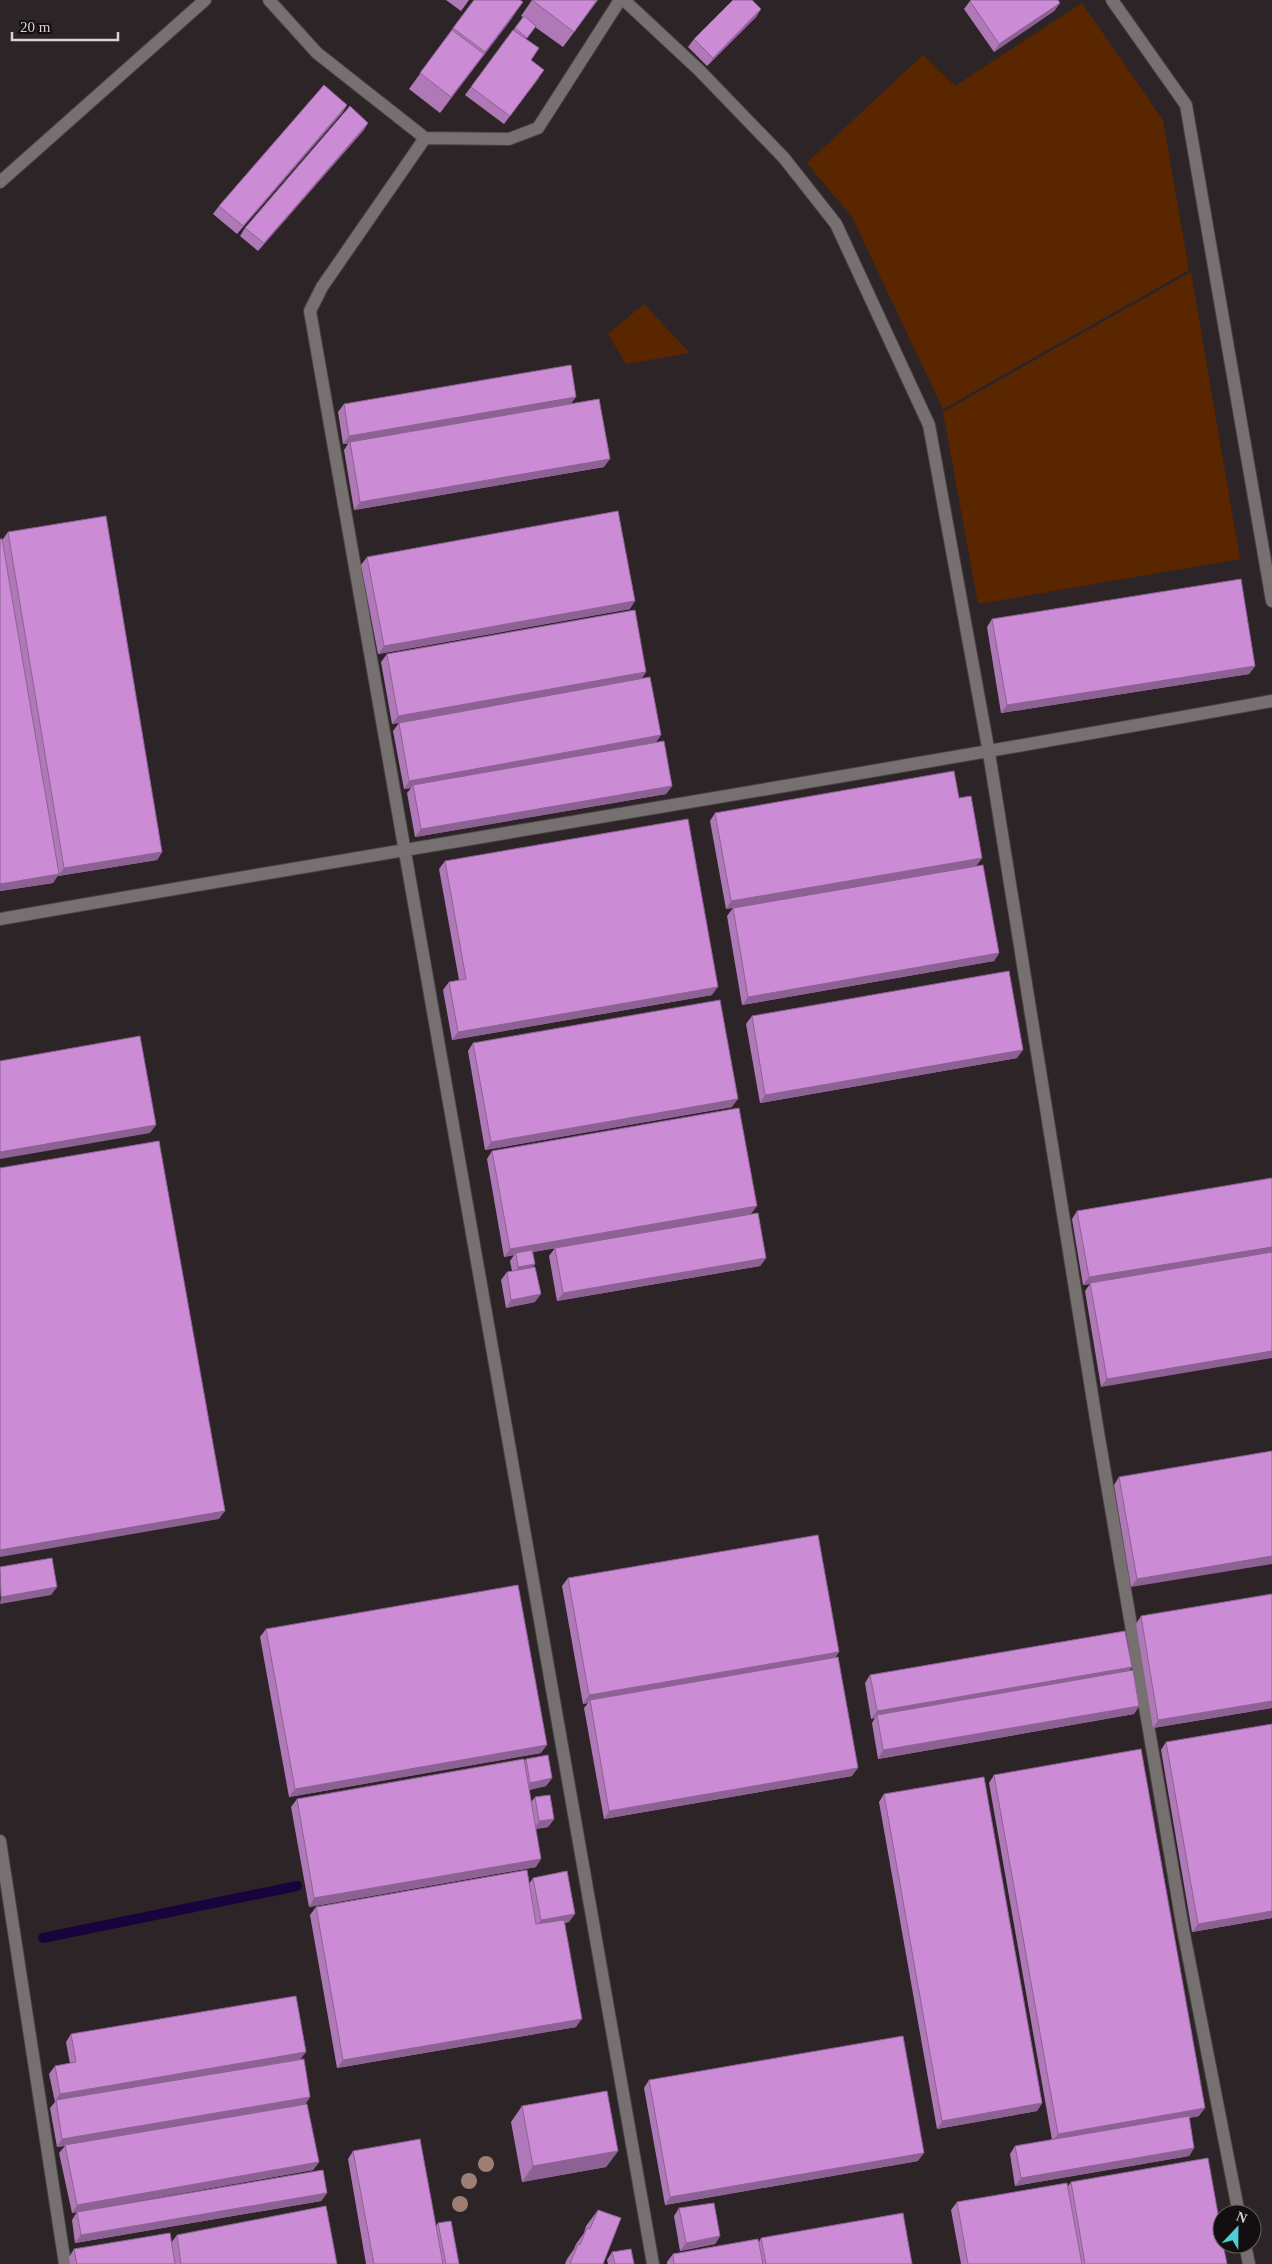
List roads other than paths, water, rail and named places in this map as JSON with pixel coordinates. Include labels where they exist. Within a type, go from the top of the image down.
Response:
[{"type":"street","points":[[0,182],[205,0]]},
{"type":"street","points":[[269,0],[316,53],[425,138],[509,139],[538,128],[622,0],[699,70],[778,152],[836,224],[929,425],[989,753],[1098,1432],[1182,1929],[1237,2204]]},
{"type":"street","points":[[1112,0],[1186,105],[1272,601]]},
{"type":"street","points":[[425,138],[322,287],[310,310],[653,2264]]},
{"type":"street","points":[[0,919],[405,848],[989,753],[1272,701]]},
{"type":"street","points":[[0,1841],[65,2264]]},
{"type":"waterway","points":[[43,1938],[297,1886]]}]
